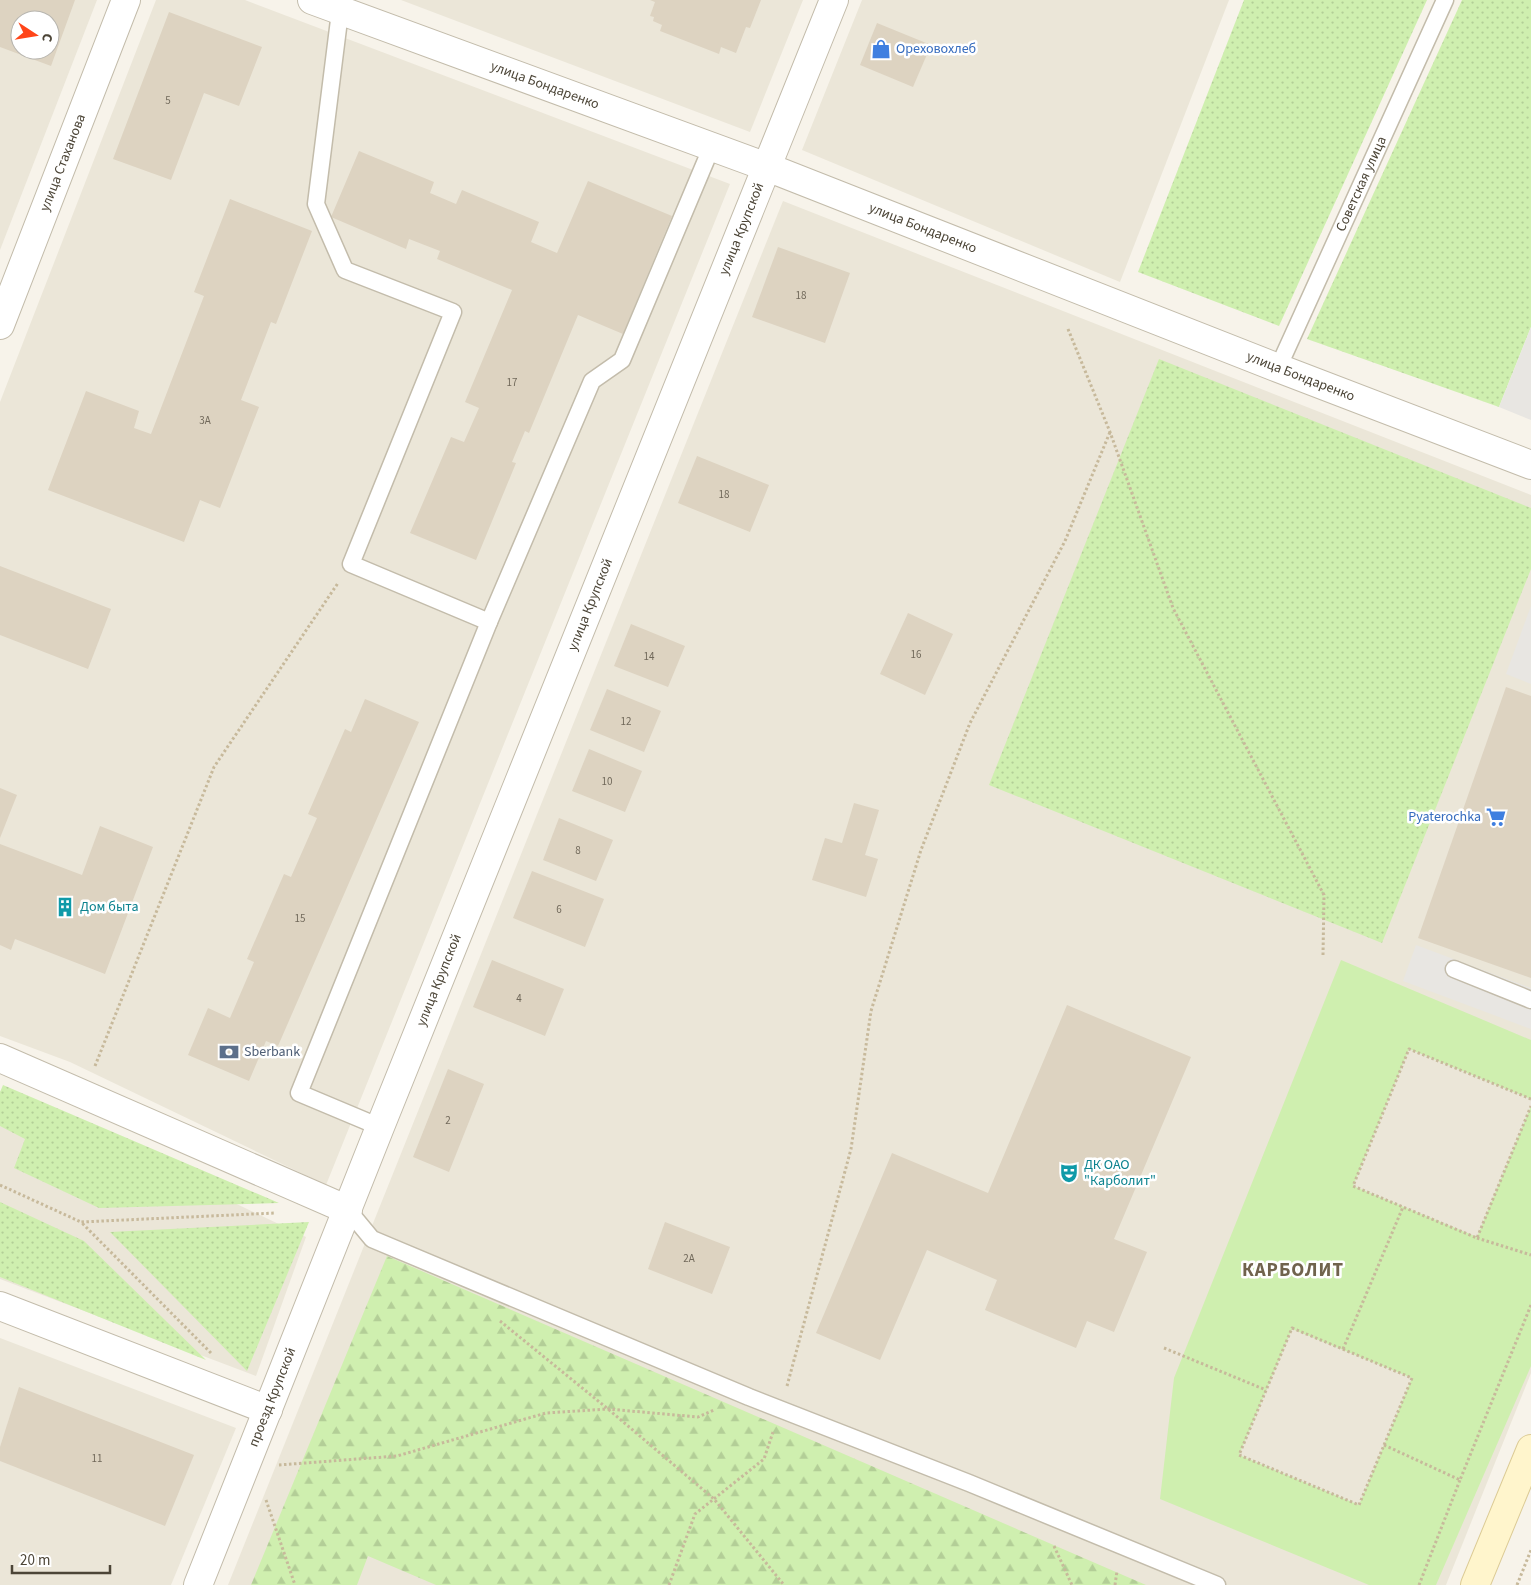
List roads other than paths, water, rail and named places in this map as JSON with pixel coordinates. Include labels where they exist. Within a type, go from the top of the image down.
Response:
[{"type":"main road","points":[[1475,1585],[1531,1449]]},
{"type":"street","name":"улица Стаханова","points":[[0,325],[126,0]]},
{"type":"street","name":"улица Бондаренко","points":[[312,0],[340,12],[712,146],[1531,465]]},
{"type":"street","name":"улица Крупской","points":[[348,1210],[834,0]]},
{"type":"street","points":[[0,1058],[348,1210]]},
{"type":"street","name":"проезд Крупской","points":[[198,1585],[348,1210]]},
{"type":"street","points":[[0,1306],[268,1410]]},
{"type":"lane","name":"Советская улица","points":[[1278,368],[1445,0]]},
{"type":"lane","points":[[340,12],[316,204],[344,270],[453,312],[351,564],[490,622]]},
{"type":"lane","points":[[380,1127],[299,1093],[490,622],[592,382],[622,360],[712,146]]},
{"type":"lane","points":[[1454,969],[1531,1000]]},
{"type":"lane","points":[[348,1210],[372,1239],[749,1396],[1217,1585]]},
{"type":"place","name":"Ореховохлеб","points":[[881,49]]},
{"type":"place","name":"Pyaterochka","points":[[1496,817]]},
{"type":"place","name":"Дом быта","points":[[65,907]]},
{"type":"place","name":"Sberbank","points":[[229,1052]]},
{"type":"place","name":"ДК ОАО \"Карболит\"","points":[[1069,1173]]},
{"type":"district","name":"КАРБОЛИТ","points":[[1293,1270]]}]
